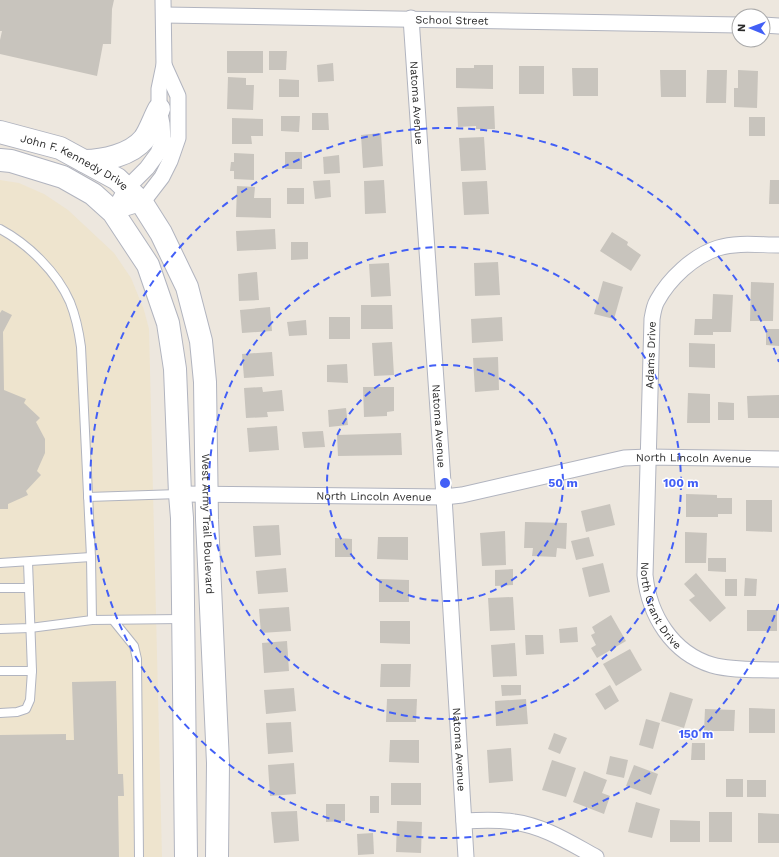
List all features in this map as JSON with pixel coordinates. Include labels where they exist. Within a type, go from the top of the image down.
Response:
[{"type":"main road","points":[[84,161],[114,158],[143,140],[159,109]]},
{"type":"main road","name":"John F. Kennedy Drive","points":[[0,132],[60,148],[116,179],[134,196]]},
{"type":"main road","name":"John F. Kennedy Drive","points":[[0,160],[11,161],[63,176],[93,194],[113,212]]},
{"type":"main road","name":"West Army Trail Boulevard","points":[[134,196],[161,232],[187,286],[201,341],[205,382],[208,528],[218,763],[217,857]]},
{"type":"main road","points":[[113,212],[148,265],[168,323],[175,369],[182,518],[186,857]]},
{"type":"main road","points":[[185,795],[218,794]]},
{"type":"street","name":"School Street","points":[[164,7],[411,18],[731,25]]},
{"type":"street","points":[[113,212],[134,196],[147,168],[158,153],[163,140],[159,109],[159,89],[164,65],[164,7]]},
{"type":"street","name":"Natoma Avenue","points":[[411,18],[444,497],[466,857]]},
{"type":"street","points":[[113,212],[162,177],[170,161],[178,138],[178,96],[164,65]]},
{"type":"street","name":"Adams Drive","points":[[648,457],[652,319],[656,303],[664,289],[682,270],[695,260],[718,248],[742,245],[779,245]]},
{"type":"street","name":"North Grant Drive","points":[[648,457],[645,576],[646,588],[659,623],[678,646],[687,653],[706,663],[733,669],[779,670]]},
{"type":"street","name":"North Lincoln Avenue","points":[[180,494],[444,497],[462,495],[624,458],[779,459]]},
{"type":"street","points":[[464,821],[493,820],[534,826],[556,835],[596,857]]},
{"type":"lane","points":[[0,229],[14,236],[39,258],[52,274],[70,301],[78,327],[81,347],[92,620]]},
{"type":"lane","points":[[88,497],[180,494]]},
{"type":"lane","points":[[0,563],[90,557]]},
{"type":"lane","points":[[0,713],[17,712],[26,709],[30,700],[32,671],[28,562]]},
{"type":"lane","points":[[0,588],[29,588]]},
{"type":"lane","points":[[0,629],[30,628],[92,620],[183,619]]},
{"type":"lane","points":[[113,620],[134,646],[137,659],[139,857]]},
{"type":"lane","points":[[0,671],[32,671]]},
{"type":"shaded area","points":[[0,180],[19,183],[44,194],[68,210],[114,253],[131,278],[144,310],[149,329],[162,857],[0,857]]},
{"type":"building","points":[[0,0],[114,0],[112,9],[111,44],[103,44],[97,76],[0,54],[0,40],[2,31],[0,31]]},
{"type":"building","points":[[227,51],[263,51],[263,73],[227,73]]},
{"type":"building","points":[[269,51],[287,51],[286,70],[269,70]]},
{"type":"building","points":[[333,63],[334,81],[318,82],[317,65]]},
{"type":"building","points":[[474,65],[493,65],[493,89],[456,88],[456,68],[474,68]]},
{"type":"building","points":[[519,66],[544,66],[544,94],[519,94]]},
{"type":"building","points":[[572,68],[598,68],[598,96],[573,96]]},
{"type":"building","points":[[660,70],[686,70],[686,97],[661,97]]},
{"type":"building","points":[[707,70],[727,70],[726,103],[706,103]]},
{"type":"building","points":[[738,70],[758,71],[757,108],[734,107],[734,88],[738,88]]},
{"type":"building","points":[[228,77],[246,78],[246,85],[254,85],[253,110],[227,109]]},
{"type":"building","points":[[279,79],[299,80],[299,97],[279,97]]},
{"type":"building","points":[[494,106],[495,129],[476,129],[476,126],[458,127],[457,107]]},
{"type":"building","points":[[312,113],[328,113],[329,130],[312,130]]},
{"type":"building","points":[[281,116],[300,116],[299,132],[281,131]]},
{"type":"building","points":[[749,117],[765,117],[765,136],[749,136]]},
{"type":"building","points":[[232,118],[263,119],[263,136],[251,136],[252,144],[232,144]]},
{"type":"building","points":[[381,133],[383,166],[363,168],[361,135]]},
{"type":"building","points":[[484,137],[486,170],[461,171],[459,138]]},
{"type":"building","points":[[285,152],[302,152],[302,169],[285,169]]},
{"type":"building","points":[[234,153],[254,154],[254,180],[234,179],[234,171],[230,171],[231,162],[234,162]]},
{"type":"building","points":[[339,155],[340,173],[324,174],[323,157]]},
{"type":"building","points":[[330,180],[331,197],[315,199],[313,181]]},
{"type":"building","points":[[384,180],[386,213],[365,214],[364,181]]},
{"type":"building","points":[[770,180],[779,180],[779,204],[769,204]]},
{"type":"building","points":[[487,181],[489,214],[464,215],[462,182]]},
{"type":"building","points":[[237,186],[255,187],[254,198],[271,198],[271,218],[236,217]]},
{"type":"building","points":[[287,188],[304,188],[304,204],[287,204]]},
{"type":"building","points":[[275,229],[276,249],[237,251],[236,231]]},
{"type":"building","points":[[612,232],[628,242],[627,245],[641,255],[631,271],[600,251]]},
{"type":"building","points":[[291,242],[308,242],[308,259],[291,260]]},
{"type":"building","points":[[498,262],[500,295],[475,296],[474,263]]},
{"type":"building","points":[[389,263],[391,296],[371,297],[369,264]]},
{"type":"building","points":[[257,272],[259,300],[239,301],[238,274]]},
{"type":"building","points":[[603,281],[623,287],[614,319],[594,314]]},
{"type":"building","points":[[751,282],[774,283],[773,321],[750,321]]},
{"type":"building","points":[[713,294],[733,295],[731,332],[713,332],[713,335],[694,335],[695,319],[712,319]]},
{"type":"building","points":[[361,305],[392,305],[393,329],[361,329]]},
{"type":"building","points":[[270,307],[272,331],[242,333],[240,310]]},
{"type":"building","points":[[2,310],[12,315],[3,332],[4,390],[26,399],[24,403],[40,418],[36,422],[45,439],[45,453],[37,471],[41,475],[26,491],[28,495],[8,504],[8,509],[0,509],[0,313]]},
{"type":"building","points":[[329,317],[350,317],[350,339],[329,339]]},
{"type":"building","points":[[502,317],[503,341],[472,343],[471,319]]},
{"type":"building","points":[[306,320],[307,335],[289,336],[287,322]]},
{"type":"building","points":[[766,329],[779,329],[779,346],[766,345]]},
{"type":"building","points":[[392,342],[394,375],[374,376],[372,343]]},
{"type":"building","points":[[689,343],[715,344],[715,368],[689,367]]},
{"type":"building","points":[[272,352],[274,376],[244,378],[242,354]]},
{"type":"building","points":[[498,357],[499,390],[475,392],[473,358]]},
{"type":"building","points":[[347,364],[348,383],[327,382],[327,365]]},
{"type":"building","points":[[262,387],[263,392],[282,390],[284,411],[267,412],[268,417],[246,418],[244,388]]},
{"type":"building","points":[[363,387],[394,387],[394,411],[387,412],[387,416],[364,417]]},
{"type":"building","points":[[688,393],[710,394],[710,423],[687,423]]},
{"type":"building","points":[[779,395],[779,418],[748,418],[747,396]]},
{"type":"building","points":[[718,402],[734,403],[734,420],[718,420]]},
{"type":"building","points":[[346,408],[348,425],[329,427],[328,410]]},
{"type":"building","points":[[277,426],[279,450],[249,452],[247,428]]},
{"type":"building","points":[[323,431],[325,447],[304,448],[302,432]]},
{"type":"building","points":[[401,433],[402,455],[338,456],[337,435]]},
{"type":"building","points":[[686,494],[717,495],[717,498],[732,498],[732,514],[718,514],[718,517],[686,517]]},
{"type":"building","points":[[746,500],[772,500],[772,532],[746,531]]},
{"type":"building","points":[[610,504],[615,525],[586,532],[581,511]]},
{"type":"building","points":[[525,522],[567,523],[566,549],[557,548],[556,557],[532,556],[533,548],[524,548]]},
{"type":"building","points":[[279,525],[281,555],[255,557],[253,526]]},
{"type":"building","points":[[505,531],[506,565],[482,566],[480,533]]},
{"type":"building","points":[[685,532],[707,533],[706,563],[685,563]]},
{"type":"building","points":[[378,537],[408,537],[408,560],[377,559]]},
{"type":"building","points":[[589,537],[594,556],[576,560],[571,541]]},
{"type":"building","points":[[335,538],[352,539],[352,557],[335,557]]},
{"type":"building","points":[[708,558],[726,558],[726,572],[708,571]]},
{"type":"building","points":[[603,563],[610,592],[589,597],[582,568]]},
{"type":"building","points":[[286,568],[288,592],[258,594],[256,571]]},
{"type":"building","points":[[513,569],[513,585],[495,586],[495,570]]},
{"type":"building","points":[[696,573],[726,608],[710,622],[689,600],[695,596],[684,584]]},
{"type":"building","points":[[745,578],[757,579],[756,596],[744,596]]},
{"type":"building","points":[[379,579],[409,580],[409,602],[379,602]]},
{"type":"building","points":[[725,579],[737,579],[737,596],[725,596]]},
{"type":"building","points":[[513,597],[515,630],[490,631],[488,598]]},
{"type":"building","points":[[289,607],[291,631],[261,633],[259,609]]},
{"type":"building","points":[[747,610],[777,610],[777,631],[747,631]]},
{"type":"building","points":[[611,615],[626,641],[597,658],[591,648],[596,645],[591,635],[595,633],[592,627]]},
{"type":"building","points":[[380,621],[410,621],[410,644],[380,643]]},
{"type":"building","points":[[577,627],[578,642],[560,643],[559,629]]},
{"type":"building","points":[[525,635],[543,635],[544,654],[526,655]]},
{"type":"building","points":[[287,641],[289,671],[264,673],[262,643]]},
{"type":"building","points":[[515,643],[517,676],[493,677],[491,645]]},
{"type":"building","points":[[630,649],[642,670],[616,686],[603,664]]},
{"type":"building","points":[[381,664],[411,664],[410,687],[380,687]]},
{"type":"building","points":[[116,681],[118,774],[123,774],[124,796],[118,796],[119,857],[0,857],[0,735],[66,734],[66,740],[74,740],[72,682]]},
{"type":"building","points":[[501,685],[521,685],[521,695],[502,696]]},
{"type":"building","points":[[610,685],[619,701],[605,710],[595,694]]},
{"type":"building","points":[[294,688],[296,711],[266,714],[264,690]]},
{"type":"building","points":[[670,692],[693,699],[684,728],[661,721]]},
{"type":"building","points":[[387,699],[417,699],[416,722],[386,722]]},
{"type":"building","points":[[526,699],[528,724],[496,726],[495,701]]},
{"type":"building","points":[[749,708],[775,709],[775,733],[749,733]]},
{"type":"building","points":[[705,709],[735,710],[734,731],[704,731]]},
{"type":"building","points":[[646,719],[660,723],[653,749],[639,745]]},
{"type":"building","points":[[291,722],[293,752],[268,754],[266,723]]},
{"type":"building","points":[[554,733],[567,738],[560,754],[548,749]]},
{"type":"building","points":[[390,740],[419,740],[419,763],[389,762]]},
{"type":"building","points":[[692,743],[705,743],[705,760],[691,760]]},
{"type":"building","points":[[511,748],[513,781],[489,783],[487,750]]},
{"type":"building","points":[[610,756],[628,760],[624,778],[606,774]]},
{"type":"building","points":[[552,760],[576,768],[566,797],[542,790]]},
{"type":"building","points":[[294,763],[296,794],[270,796],[268,765]]},
{"type":"building","points":[[634,765],[658,774],[651,795],[626,786]]},
{"type":"building","points":[[584,771],[607,780],[602,793],[610,796],[604,814],[573,802]]},
{"type":"building","points":[[726,779],[743,779],[743,797],[726,797]]},
{"type":"building","points":[[747,780],[766,780],[766,797],[747,797]]},
{"type":"building","points":[[391,783],[421,783],[421,805],[391,805]]},
{"type":"building","points":[[370,796],[379,796],[379,813],[370,813]]},
{"type":"building","points":[[636,802],[660,809],[652,838],[628,832]]},
{"type":"building","points":[[326,804],[345,804],[345,821],[326,822]]},
{"type":"building","points":[[297,811],[299,841],[274,843],[271,812]]},
{"type":"building","points":[[709,812],[732,812],[732,842],[709,842]]},
{"type":"building","points":[[758,813],[779,814],[779,843],[758,843]]},
{"type":"building","points":[[670,820],[700,821],[700,842],[670,842]]},
{"type":"building","points":[[397,821],[422,822],[421,853],[396,852]]},
{"type":"building","points":[[373,833],[374,854],[358,855],[357,834]]}]
